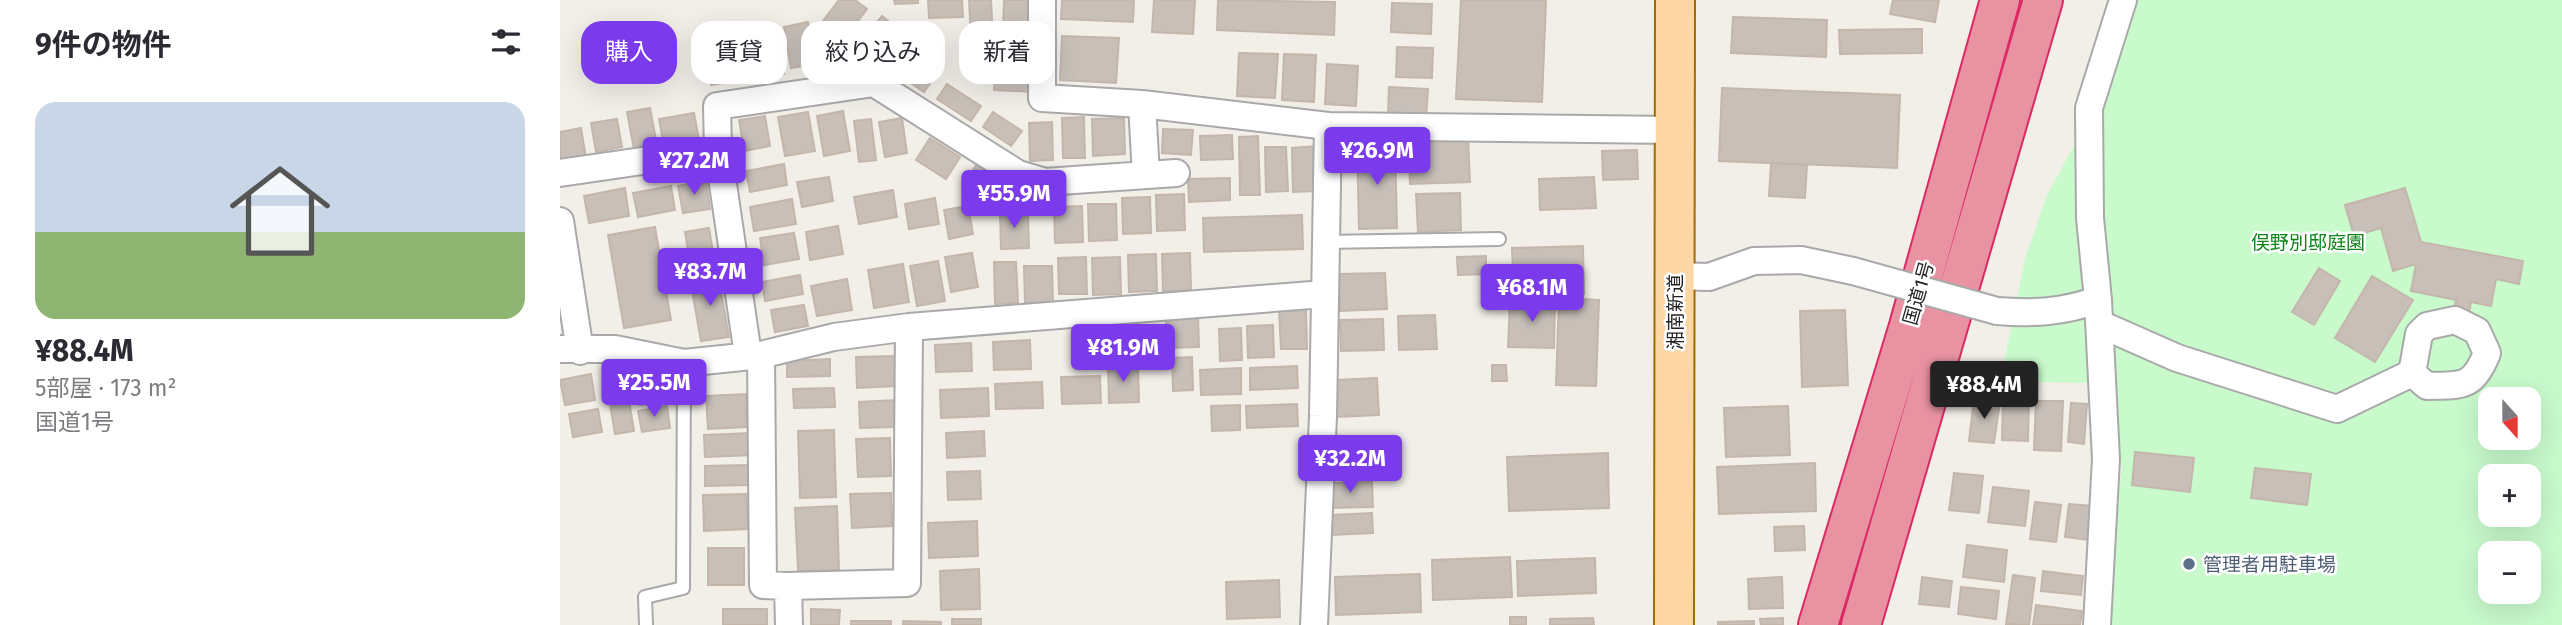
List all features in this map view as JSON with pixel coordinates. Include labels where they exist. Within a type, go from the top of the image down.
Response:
[{"type":"highway","name":"国道1号","points":[[1818,625],[1902,353],[2000,0]]},
{"type":"highway","name":"国道1号","points":[[1861,625],[2043,0]]},
{"type":"main road","name":"湘南新道","points":[[1674,625],[1675,0]]},
{"type":"street","points":[[1042,0],[1042,98],[1142,104],[1328,126],[1673,130]]},
{"type":"street","points":[[2097,625],[2106,459],[2099,312],[2090,218],[2089,108],[2123,0]]},
{"type":"street","points":[[909,327],[907,583],[763,585],[755,355],[718,150],[717,106],[874,83],[1018,174],[1045,182],[1176,173]]},
{"type":"street","points":[[1142,104],[1146,175]]},
{"type":"street","points":[[1314,625],[1323,429],[1328,126]]},
{"type":"street","points":[[560,173],[718,150]]},
{"type":"street","points":[[560,221],[570,350],[615,349],[684,363],[755,355],[834,337],[909,327],[1324,294]]},
{"type":"street","points":[[1675,276],[1709,276],[1754,261],[1801,260],[1853,271],[1997,311],[2034,314],[2075,307],[2099,312],[2177,358],[2337,409],[2412,373]]},
{"type":"street","points":[[788,586],[789,625]]},
{"type":"lane","points":[[1325,242],[1499,239]]},
{"type":"lane","points":[[646,625],[645,597],[683,588],[684,363]]},
{"type":"green space","name":"俣野別邸庭園","points":[[2129,0],[2562,0],[2562,625],[2106,625],[2122,466],[2112,416],[2112,383],[2000,382],[2025,259],[2047,195],[2102,94]]},
{"type":"building","points":[[839,0],[855,0],[867,9],[858,21],[823,21]]},
{"type":"building","points":[[894,0],[918,0],[918,3],[895,4]]},
{"type":"building","points":[[928,0],[962,0],[963,17],[929,18]]},
{"type":"building","points":[[969,0],[991,0],[992,21],[970,21]]},
{"type":"building","points":[[1004,0],[1035,0],[1034,21],[1003,21]]},
{"type":"building","points":[[1062,0],[1134,0],[1133,22],[1061,19]]},
{"type":"building","points":[[1154,0],[1195,0],[1193,34],[1152,32]]},
{"type":"building","points":[[1218,0],[1335,2],[1334,35],[1217,30]]},
{"type":"building","points":[[1461,0],[1546,0],[1542,102],[1456,99]]},
{"type":"building","points":[[1893,0],[1939,0],[1935,22],[1890,14]]},
{"type":"building","points":[[1392,3],[1432,4],[1431,34],[1391,32]]},
{"type":"building","points":[[1733,17],[1827,20],[1826,57],[1731,53]]},
{"type":"building","points":[[801,23],[801,66],[791,68],[787,26]]},
{"type":"building","points":[[1922,29],[1922,53],[1840,54],[1839,30]]},
{"type":"building","points":[[1062,36],[1119,38],[1116,83],[1060,80]]},
{"type":"building","points":[[1397,47],[1433,48],[1432,78],[1396,77]]},
{"type":"building","points":[[1239,53],[1278,54],[1275,98],[1237,96]]},
{"type":"building","points":[[1284,54],[1316,55],[1314,102],[1282,100]]},
{"type":"building","points":[[1327,64],[1358,66],[1356,106],[1325,104]]},
{"type":"building","points":[[912,84],[929,84],[924,92]]},
{"type":"building","points":[[947,84],[981,106],[971,121],[937,99]]},
{"type":"building","points":[[995,84],[1035,84],[1035,92],[994,90]]},
{"type":"building","points":[[1389,87],[1428,89],[1426,118],[1388,116]]},
{"type":"building","points":[[1722,88],[1900,95],[1897,168],[1719,161]]},
{"type":"building","points":[[650,108],[657,145],[634,149],[627,112]]},
{"type":"building","points":[[843,111],[850,151],[824,156],[817,116]]},
{"type":"building","points":[[808,112],[815,151],[785,156],[778,117]]},
{"type":"building","points":[[993,112],[1022,131],[1011,146],[983,127]]},
{"type":"building","points":[[694,113],[699,140],[664,146],[659,119]]},
{"type":"building","points":[[765,116],[770,146],[744,151],[739,120]]},
{"type":"building","points":[[1084,117],[1085,158],[1063,158],[1062,118]]},
{"type":"building","points":[[902,118],[907,153],[885,157],[879,122]]},
{"type":"building","points":[[1124,118],[1125,154],[1093,156],[1092,119]]},
{"type":"building","points":[[617,119],[622,147],[596,152],[591,123]]},
{"type":"building","points":[[871,119],[876,160],[859,162],[854,121]]},
{"type":"building","points":[[1052,122],[1053,160],[1030,161],[1029,123]]},
{"type":"building","points":[[581,128],[586,158],[560,163],[560,132]]},
{"type":"building","points":[[1163,129],[1193,130],[1191,155],[1162,153]]},
{"type":"building","points":[[1232,135],[1233,159],[1201,160],[1200,136]]},
{"type":"building","points":[[1258,136],[1260,195],[1240,195],[1239,137]]},
{"type":"building","points":[[1468,137],[1470,182],[1410,184],[1408,138]]},
{"type":"building","points":[[930,138],[960,157],[946,179],[916,160]]},
{"type":"building","points":[[1395,145],[1397,228],[1359,229],[1357,146]]},
{"type":"building","points":[[1316,146],[1318,191],[1293,192],[1292,148]]},
{"type":"building","points":[[1265,147],[1286,147],[1288,191],[1266,192]]},
{"type":"building","points":[[1637,150],[1638,179],[1603,180],[1602,151]]},
{"type":"building","points":[[1771,163],[1807,165],[1805,198],[1769,196]]},
{"type":"building","points":[[784,164],[787,185],[750,192],[746,171]]},
{"type":"building","points":[[977,164],[1005,182],[992,203],[963,186]]},
{"type":"building","points":[[829,177],[833,201],[802,207],[797,182]]},
{"type":"building","points":[[1594,177],[1596,208],[1540,210],[1539,179]]},
{"type":"building","points":[[1230,178],[1230,200],[1189,202],[1188,179]]},
{"type":"building","points":[[706,181],[710,209],[683,213],[678,186]]},
{"type":"building","points":[[671,186],[675,210],[638,217],[633,193]]},
{"type":"building","points":[[625,188],[629,216],[589,223],[584,196]]},
{"type":"building","points":[[2405,188],[2421,242],[2523,261],[2519,284],[2496,279],[2491,306],[2471,302],[2466,329],[2451,326],[2456,300],[2411,291],[2416,264],[2393,271],[2381,228],[2354,236],[2345,205]]},
{"type":"building","points":[[893,190],[897,217],[859,224],[854,197]]},
{"type":"building","points":[[1460,193],[1461,230],[1418,232],[1416,194]]},
{"type":"building","points":[[1184,194],[1185,230],[1157,231],[1156,195]]},
{"type":"building","points":[[1150,197],[1151,233],[1123,234],[1122,198]]},
{"type":"building","points":[[935,198],[939,224],[909,229],[905,204]]},
{"type":"building","points":[[792,199],[796,224],[754,231],[750,207]]},
{"type":"building","points":[[1088,204],[1116,204],[1117,240],[1089,241]]},
{"type":"building","points":[[968,206],[973,234],[949,239],[944,210]]},
{"type":"building","points":[[1082,206],[1083,242],[1055,243],[1054,207]]},
{"type":"building","points":[[1028,212],[1029,248],[1001,249],[1000,213]]},
{"type":"building","points":[[1302,215],[1303,249],[1204,252],[1203,218]]},
{"type":"building","points":[[838,226],[843,254],[810,260],[806,232]]},
{"type":"building","points":[[655,227],[671,320],[624,328],[608,235]]},
{"type":"building","points":[[709,228],[714,258],[690,262],[685,232]]},
{"type":"building","points":[[794,233],[799,259],[764,265],[760,238]]},
{"type":"building","points":[[1583,246],[1584,294],[1514,297],[1512,248]]},
{"type":"building","points":[[972,253],[978,287],[951,292],[945,257]]},
{"type":"building","points":[[1190,253],[1191,290],[1163,291],[1162,254]]},
{"type":"building","points":[[1156,254],[1157,291],[1129,292],[1128,255]]},
{"type":"building","points":[[1486,256],[1486,274],[1458,275],[1457,257]]},
{"type":"building","points":[[1086,257],[1087,294],[1059,294],[1058,258]]},
{"type":"building","points":[[1120,257],[1121,294],[1093,295],[1092,258]]},
{"type":"building","points":[[938,261],[945,301],[917,306],[910,266]]},
{"type":"building","points":[[994,262],[1016,262],[1018,303],[995,304]]},
{"type":"building","points":[[903,264],[909,302],[874,308],[868,270]]},
{"type":"building","points":[[1024,266],[1052,266],[1053,302],[1025,303]]},
{"type":"building","points":[[2319,268],[2340,281],[2314,325],[2292,312]]},
{"type":"building","points":[[1385,273],[1387,309],[1340,311],[1339,274]]},
{"type":"building","points":[[718,274],[729,337],[701,341],[690,279]]},
{"type":"building","points":[[800,275],[803,294],[765,301],[762,282]]},
{"type":"building","points":[[2372,276],[2413,300],[2375,362],[2335,338]]},
{"type":"building","points":[[847,279],[852,310],[817,316],[811,286]]},
{"type":"building","points":[[1559,298],[1599,300],[1596,386],[1556,385]]},
{"type":"building","points":[[1510,300],[1555,302],[1554,348],[1508,347]]},
{"type":"building","points":[[804,305],[808,326],[775,332],[771,310]]},
{"type":"building","points":[[1306,310],[1307,349],[1281,349],[1279,311]]},
{"type":"building","points":[[1845,310],[1848,385],[1802,387],[1800,311]]},
{"type":"building","points":[[1435,315],[1437,349],[1399,350],[1398,316]]},
{"type":"building","points":[[1198,316],[1199,347],[1166,348],[1166,317]]},
{"type":"building","points":[[1383,319],[1384,350],[1341,351],[1340,320]]},
{"type":"building","points":[[1273,325],[1274,357],[1248,358],[1247,326]]},
{"type":"building","points":[[1143,328],[1144,354],[1095,356],[1094,330]]},
{"type":"building","points":[[1241,328],[1242,360],[1220,361],[1219,329]]},
{"type":"building","points":[[1030,340],[1031,369],[994,370],[993,342]]},
{"type":"building","points":[[971,343],[972,371],[936,372],[935,345]]},
{"type":"building","points":[[896,356],[897,386],[857,388],[856,357]]},
{"type":"building","points":[[1192,357],[1193,390],[1173,391],[1172,358]]},
{"type":"building","points":[[830,359],[830,376],[787,377],[787,361]]},
{"type":"building","points":[[1138,364],[1139,402],[1109,403],[1108,365]]},
{"type":"building","points":[[1492,365],[1506,365],[1507,381],[1492,381]]},
{"type":"building","points":[[1297,366],[1298,388],[1250,390],[1250,368]]},
{"type":"building","points":[[1241,368],[1241,394],[1201,395],[1200,370]]},
{"type":"building","points":[[591,374],[595,400],[565,405],[560,380]]},
{"type":"building","points":[[1100,376],[1101,403],[1062,404],[1061,377]]},
{"type":"building","points":[[1377,378],[1379,415],[1336,417],[1335,380]]},
{"type":"building","points":[[660,379],[664,400],[640,405],[636,383]]},
{"type":"building","points":[[1042,382],[1043,408],[996,409],[995,384]]},
{"type":"building","points":[[834,388],[835,407],[794,408],[793,389]]},
{"type":"building","points":[[988,388],[989,416],[941,418],[940,390]]},
{"type":"building","points":[[627,389],[634,431],[615,434],[608,392]]},
{"type":"building","points":[[746,394],[747,427],[708,429],[706,396]]},
{"type":"building","points":[[1974,399],[2000,402],[1994,443],[1969,441]]},
{"type":"building","points":[[897,400],[898,427],[860,428],[859,402]]},
{"type":"building","points":[[2003,400],[2029,400],[2028,441],[2002,440]]},
{"type":"building","points":[[2036,401],[2063,401],[2061,451],[2034,450]]},
{"type":"building","points":[[2071,403],[2087,404],[2084,444],[2068,442]]},
{"type":"building","points":[[1297,404],[1298,426],[1247,428],[1246,406]]},
{"type":"building","points":[[1240,405],[1240,430],[1212,431],[1211,406]]},
{"type":"building","points":[[667,406],[670,428],[642,432],[638,411]]},
{"type":"building","points":[[1788,406],[1790,455],[1726,457],[1724,408]]},
{"type":"building","points":[[598,409],[602,432],[573,437],[569,414]]},
{"type":"building","points":[[834,430],[836,497],[800,498],[798,431]]},
{"type":"building","points":[[984,431],[985,456],[947,458],[946,433]]},
{"type":"building","points":[[752,433],[753,455],[705,457],[704,435]]},
{"type":"building","points":[[890,438],[891,476],[858,477],[856,439]]},
{"type":"building","points":[[1371,447],[1372,470],[1335,471],[1334,448]]},
{"type":"building","points":[[2135,452],[2194,458],[2190,492],[2132,485]]},
{"type":"building","points":[[1608,453],[1609,508],[1509,511],[1507,457]]},
{"type":"building","points":[[1815,463],[1816,511],[1719,514],[1717,467]]},
{"type":"building","points":[[748,465],[749,485],[705,486],[705,466]]},
{"type":"building","points":[[2255,468],[2311,474],[2307,505],[2251,498]]},
{"type":"building","points":[[980,471],[981,499],[948,500],[947,472]]},
{"type":"building","points":[[1954,473],[1983,476],[1979,513],[1949,510]]},
{"type":"building","points":[[1372,482],[1373,507],[1327,508],[1327,483]]},
{"type":"building","points":[[1993,487],[2029,491],[2025,526],[1988,522]]},
{"type":"building","points":[[891,493],[892,526],[852,528],[850,494]]},
{"type":"building","points":[[746,494],[748,529],[704,531],[703,495]]},
{"type":"building","points":[[2035,502],[2061,505],[2056,542],[2030,539]]},
{"type":"building","points":[[2069,504],[2093,506],[2089,540],[2065,537]]},
{"type":"building","points":[[837,506],[839,570],[798,571],[795,508]]},
{"type":"building","points":[[1372,513],[1373,533],[1331,535],[1330,515]]},
{"type":"building","points":[[977,521],[978,556],[929,558],[928,523]]},
{"type":"building","points":[[1804,526],[1805,550],[1775,551],[1774,527]]},
{"type":"building","points":[[1967,545],[2007,550],[2004,582],[1963,577]]},
{"type":"building","points":[[708,548],[744,548],[744,585],[708,585]]},
{"type":"building","points":[[1510,557],[1512,597],[1433,600],[1432,560]]},
{"type":"building","points":[[1595,558],[1596,593],[1518,596],[1517,561]]},
{"type":"building","points":[[979,569],[980,609],[941,610],[940,571]]},
{"type":"building","points":[[2043,571],[2083,576],[2081,595],[2041,591]]},
{"type":"building","points":[[1420,574],[1421,612],[1336,615],[1335,577]]},
{"type":"building","points":[[2013,575],[2035,578],[2029,625],[2006,624]]},
{"type":"building","points":[[1782,577],[1783,608],[1749,609],[1748,579]]},
{"type":"building","points":[[1922,577],[1952,581],[1949,607],[1919,604]]},
{"type":"building","points":[[1279,580],[1280,617],[1227,619],[1226,582]]},
{"type":"building","points":[[1961,587],[1999,591],[1996,619],[1958,614]]},
{"type":"building","points":[[2036,605],[2082,611],[2080,625],[2033,625]]},
{"type":"building","points":[[723,609],[767,609],[767,625],[723,625]]},
{"type":"building","points":[[811,609],[840,610],[839,625],[811,625]]},
{"type":"building","points":[[1510,617],[1526,617],[1526,625],[1510,625]]},
{"type":"building","points":[[1593,618],[1594,625],[1550,625],[1550,619]]},
{"type":"building","points":[[1783,618],[1783,625],[1761,625],[1760,619]]},
{"type":"building","points":[[952,619],[981,619],[981,625],[952,625]]},
{"type":"building","points":[[851,621],[891,621],[891,625],[851,625]]},
{"type":"building","points":[[903,621],[941,622],[941,625],[903,625]]},
{"type":"building","points":[[1754,621],[1754,625],[1718,625],[1718,622]]},
{"type":"place","name":"管理者用駐車場","points":[[2189,564]]}]
